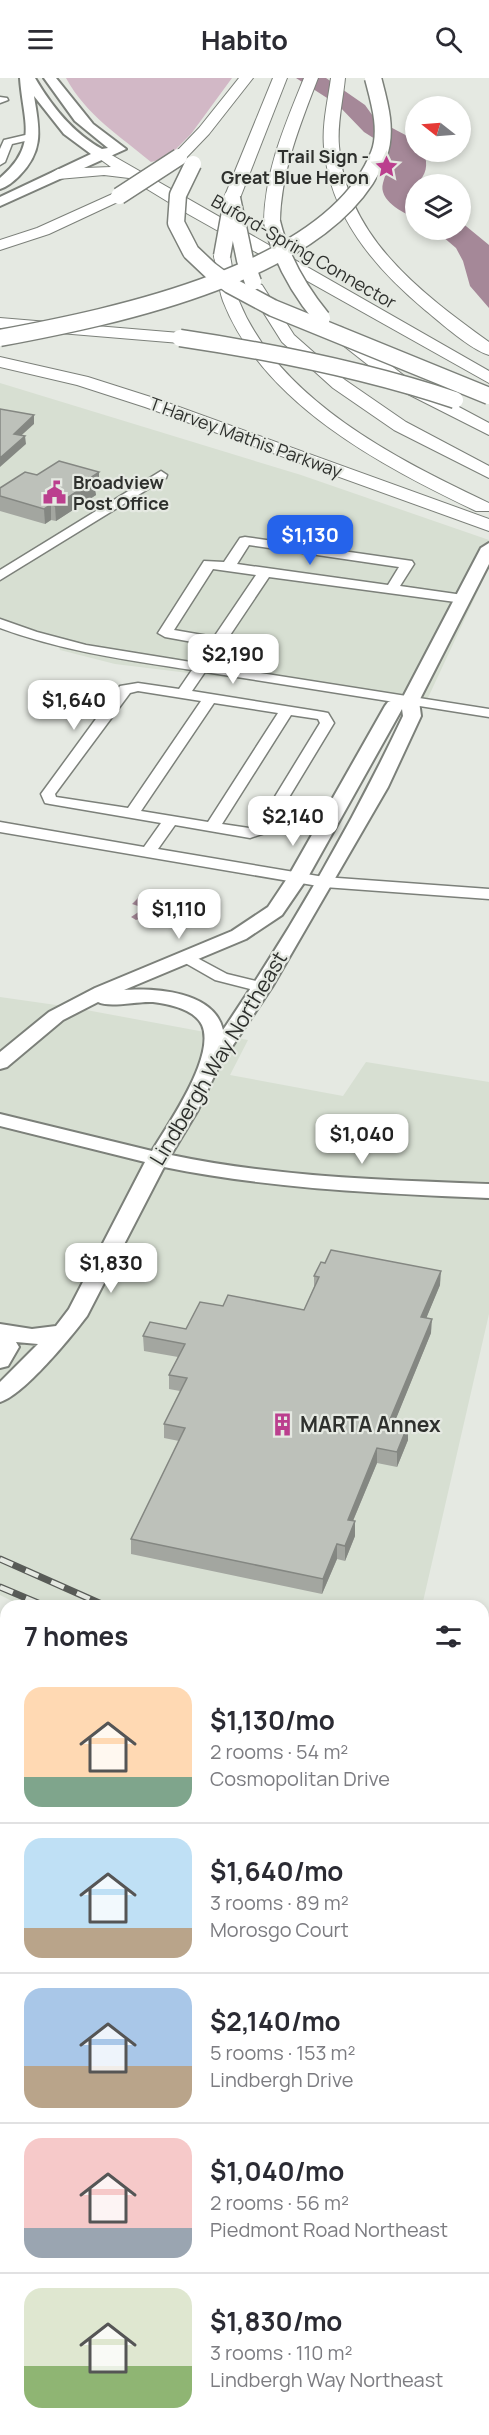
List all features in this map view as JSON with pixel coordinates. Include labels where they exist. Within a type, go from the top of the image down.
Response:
[{"type":"highway","points":[[246,78],[186,161],[178,195],[176,223],[191,252],[230,285],[281,311],[489,396]]},
{"type":"highway","points":[[280,78],[232,198],[224,236],[223,273],[229,296],[246,332],[273,368],[297,393],[351,435],[463,507],[489,509]]},
{"type":"highway","points":[[311,78],[277,171],[271,203],[272,222],[281,257],[294,282],[322,318],[345,340],[399,381],[489,430]]},
{"type":"highway","points":[[338,78],[331,149],[339,188],[348,208],[376,252],[416,295],[489,350]]},
{"type":"highway","points":[[0,338],[88,321],[179,295],[235,274],[311,233],[350,201],[376,165],[383,139],[383,123],[373,78]]},
{"type":"highway","name":"Buford-Spring Connector","points":[[104,149],[136,177],[489,378]]},
{"type":"highway","name":"Buford-Spring Connector","points":[[104,149],[489,359]]},
{"type":"highway","points":[[0,245],[43,231],[119,196],[186,161]]},
{"type":"highway","points":[[54,168],[104,170],[136,177]]},
{"type":"highway","points":[[232,198],[255,288],[288,339],[339,384],[400,426],[489,473]]},
{"type":"highway","points":[[272,222],[259,241],[263,266],[276,298],[310,340],[371,393],[411,420],[486,460]]},
{"type":"highway","points":[[0,323],[180,338],[321,362],[424,389],[489,413]]},
{"type":"highway","name":"T Harvey Mathis Parkway","points":[[0,362],[82,381],[151,402],[463,507],[489,525]]},
{"type":"main road","points":[[0,186],[25,163],[31,150],[34,136],[28,78]]},
{"type":"main road","points":[[28,78],[55,116],[104,149]]},
{"type":"main road","points":[[50,78],[104,149]]},
{"type":"main road","points":[[0,202],[54,168],[104,149]]},
{"type":"main road","points":[[0,186],[31,171]]},
{"type":"main road","points":[[0,1063],[56,1016],[102,992],[239,936],[275,911],[298,877],[394,706],[410,701],[489,548]]},
{"type":"main road","name":"Lindbergh Way Northeast","points":[[0,1394],[64,1331],[79,1311],[154,1164],[187,1110],[208,1066],[264,984],[379,787],[412,716],[410,701]]},
{"type":"main road","points":[[56,1016],[121,995],[152,995],[181,1002],[203,1015],[211,1024],[215,1039],[208,1066]]},
{"type":"main road","points":[[0,1120],[154,1164],[286,1180],[489,1191]]},
{"type":"main road","points":[[0,1136],[284,1191],[489,1203]]},
{"type":"main road","points":[[0,1332],[30,1338],[51,1336],[64,1331]]},
{"type":"main road","points":[[0,1332],[7,1347],[0,1361]]},
{"type":"street","points":[[0,162],[8,142],[34,136]]},
{"type":"street","points":[[0,576],[160,475]]},
{"type":"street","points":[[228,567],[245,541],[406,564],[392,590]]},
{"type":"street","points":[[219,642],[165,633],[209,564],[463,599]]},
{"type":"street","points":[[183,694],[265,572]]},
{"type":"street","points":[[0,623],[41,638],[85,650],[489,713]]},
{"type":"street","points":[[138,687],[210,698],[323,716],[327,723],[263,829],[250,833],[51,800],[48,794],[125,689],[138,687]]},
{"type":"street","points":[[132,813],[210,698]]},
{"type":"street","points":[[212,827],[287,710]]},
{"type":"street","points":[[149,851],[171,820]]},
{"type":"street","points":[[0,826],[324,882],[489,894]]},
{"type":"street","points":[[192,955],[221,977],[264,984]]},
{"type":"shaded area","points":[[66,78],[232,78],[191,134],[167,158],[151,162],[94,114],[83,103]]},
{"type":"shaded area","points":[[296,78],[326,78],[365,105],[375,119],[405,135],[405,162],[426,162],[426,165],[424,174],[405,174],[405,213],[388,200],[382,189],[388,161],[386,146],[364,132],[338,105]]},
{"type":"shaded area","points":[[471,230],[489,245],[489,308],[470,286],[463,261],[456,248],[447,240],[471,240]]},
{"type":"shaded area","points":[[0,383],[301,475],[489,540],[489,567],[426,702],[115,664],[60,650],[58,643],[0,620]]},
{"type":"shaded area","points":[[138,898],[148,898],[150,902],[157,904],[169,901],[175,904],[136,920],[131,917],[140,911],[138,906],[132,904]]},
{"type":"shaded area","points":[[0,997],[70,1007],[248,1040],[230,1075],[343,1096],[366,1062],[489,1082],[489,1314],[423,1600],[10,1600],[0,1595]]},
{"type":"building","points":[[0,409],[34,415],[14,434],[25,436],[0,458]]},
{"type":"building","points":[[59,461],[99,472],[90,478],[95,479],[55,506],[51,504],[44,509],[0,496],[0,488],[25,472],[37,475]]},
{"type":"building","name":"MARTA Annex","points":[[331,1250],[441,1271],[421,1317],[432,1319],[389,1422],[408,1425],[397,1452],[377,1448],[348,1520],[355,1521],[345,1546],[337,1544],[323,1579],[131,1539],[185,1428],[164,1424],[187,1378],[169,1375],[185,1344],[143,1336],[150,1322],[186,1329],[200,1302],[223,1306],[228,1295],[304,1310],[319,1277],[314,1276],[321,1262],[325,1263]]},
{"type":"railway","points":[[0,1559],[92,1600]]},
{"type":"railway","points":[[0,1587],[31,1600]]},
{"type":"place","name":"Trail Sign - Great Blue Heron","points":[[387,166]]},
{"type":"place","name":"Broadview Post Office","points":[[55,492]]},
{"type":"place","name":"MARTA Annex","points":[[282,1424]]}]
